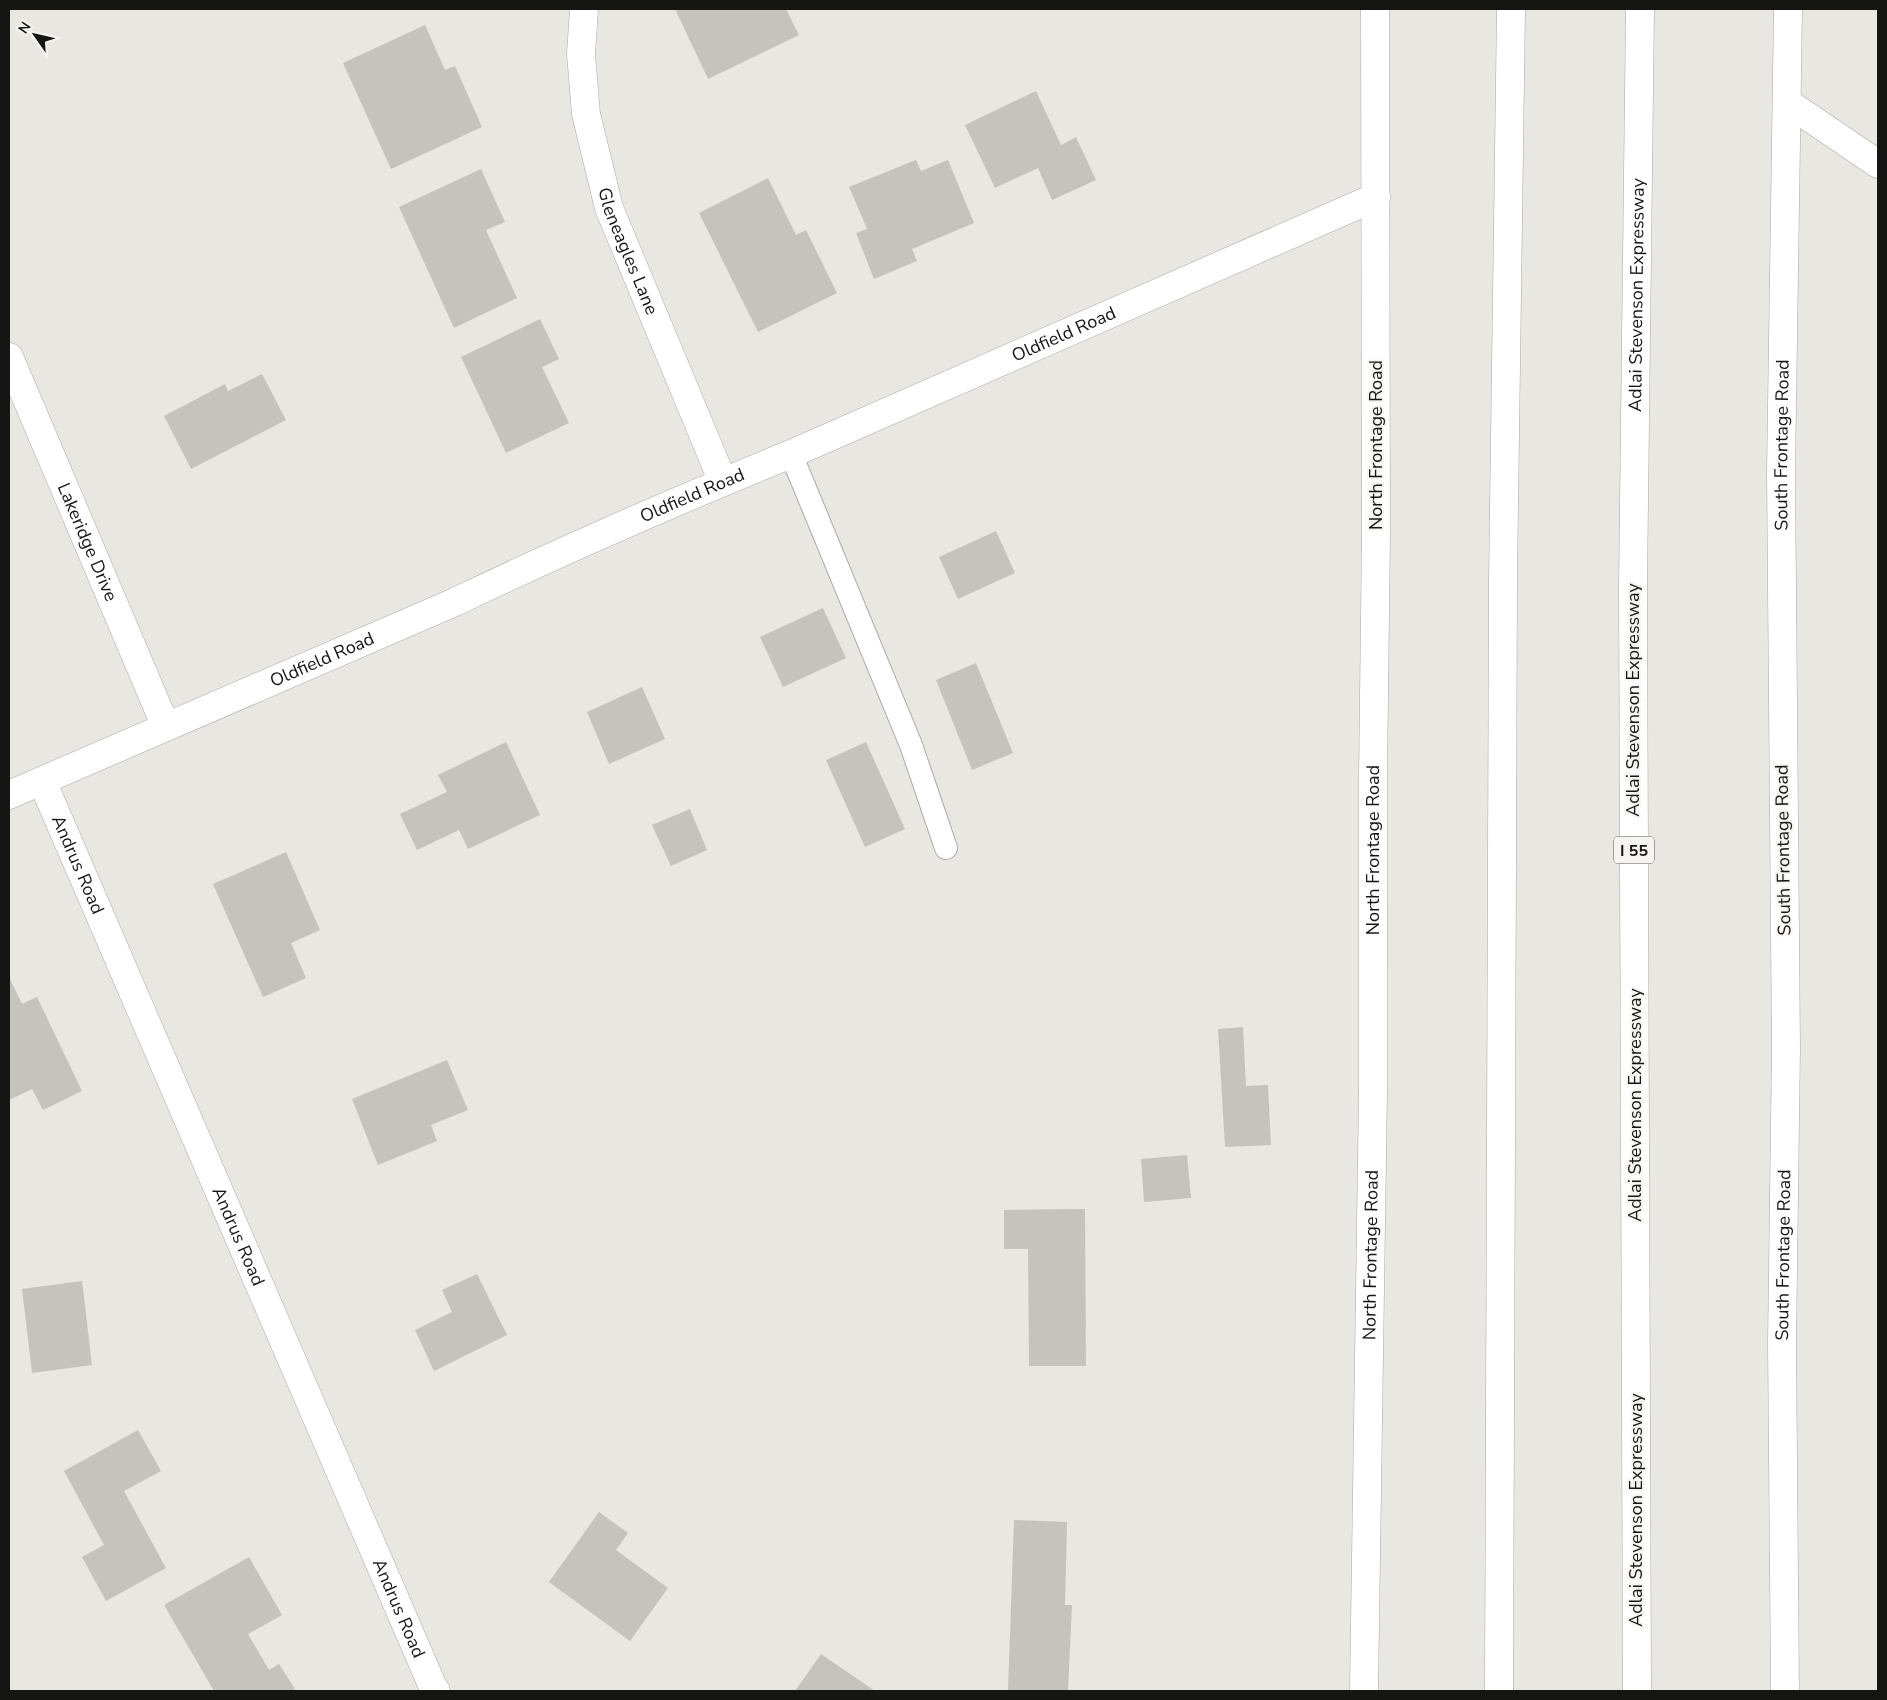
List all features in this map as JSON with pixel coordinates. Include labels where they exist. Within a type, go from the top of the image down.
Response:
[{"type":"main road","name":"Gleneagles Lane","points":[[584,9],[581,54],[586,114],[609,208],[723,482]]},
{"type":"main road","name":"North Frontage Road","points":[[1364,1691],[1373,1090],[1375,9]]},
{"type":"main road","points":[[1499,1691],[1504,579],[1511,9]]},
{"type":"main road","name":"Adlai Stevenson Expressway","points":[[1637,1691],[1633,586],[1640,9]]},
{"type":"main road","name":"South Frontage Road","points":[[1785,1691],[1782,1342],[1786,1048],[1781,473],[1788,9]]},
{"type":"main road","points":[[1788,103],[1878,164]]},
{"type":"main road","name":"Oldfield Road","points":[[9,795],[456,602],[520,571],[1376,197]]},
{"type":"main road","name":"Lakeridge Drive","points":[[9,357],[166,727]]},
{"type":"main road","name":"Andrus Road","points":[[42,781],[436,1691]]},
{"type":"lane","points":[[791,454],[911,745],[946,848]]},
{"type":"building","points":[[675,9],[786,9],[799,35],[708,79]]},
{"type":"building","points":[[425,25],[445,70],[455,66],[482,127],[391,169],[343,63]]},
{"type":"building","points":[[1036,91],[1061,145],[1076,137],[1096,180],[1052,200],[1038,168],[995,188],[965,125]]},
{"type":"building","points":[[916,160],[921,171],[948,160],[974,223],[912,249],[917,261],[874,279],[856,233],[867,229],[849,187]]},
{"type":"building","points":[[481,169],[505,222],[486,230],[517,298],[454,328],[399,207]]},
{"type":"building","points":[[768,178],[796,235],[806,230],[837,293],[758,332],[699,213]]},
{"type":"building","points":[[540,319],[559,359],[542,367],[569,423],[506,453],[461,357]]},
{"type":"building","points":[[262,374],[286,420],[191,469],[164,416],[225,384],[228,391]]},
{"type":"building","points":[[996,531],[1015,573],[958,599],[939,557]]},
{"type":"building","points":[[823,608],[846,658],[783,687],[760,637]]},
{"type":"building","points":[[976,663],[1013,753],[972,770],[936,680]]},
{"type":"building","points":[[642,687],[665,739],[609,764],[587,712]]},
{"type":"building","points":[[506,742],[540,815],[468,849],[459,830],[417,850],[400,814],[447,792],[438,775]]},
{"type":"building","points":[[866,742],[905,829],[865,847],[826,760]]},
{"type":"building","points":[[690,809],[707,850],[671,866],[652,825]]},
{"type":"building","points":[[286,852],[320,930],[291,943],[306,978],[263,997],[213,884]]},
{"type":"building","points":[[9,977],[22,1004],[37,997],[82,1091],[43,1110],[32,1089],[9,1100]]},
{"type":"building","points":[[1243,1027],[1246,1086],[1268,1085],[1271,1145],[1225,1147],[1218,1029]]},
{"type":"building","points":[[447,1060],[468,1110],[431,1125],[437,1141],[378,1165],[352,1099]]},
{"type":"building","points":[[1187,1155],[1191,1198],[1144,1202],[1141,1159]]},
{"type":"building","points":[[1085,1209],[1086,1366],[1029,1366],[1028,1249],[1004,1249],[1004,1210]]},
{"type":"building","points":[[477,1274],[507,1335],[434,1371],[415,1330],[452,1312],[442,1290]]},
{"type":"building","points":[[82,1281],[92,1365],[32,1373],[22,1289]]},
{"type":"building","points":[[138,1430],[161,1471],[124,1491],[166,1568],[106,1601],[82,1557],[104,1545],[64,1471]]},
{"type":"building","points":[[599,1512],[628,1533],[616,1550],[668,1588],[630,1641],[549,1582]]},
{"type":"building","points":[[1014,1520],[1067,1522],[1065,1605],[1072,1605],[1068,1691],[1008,1691]]},
{"type":"building","points":[[249,1557],[282,1615],[248,1634],[269,1670],[279,1664],[295,1689],[292,1691],[214,1691],[164,1605]]},
{"type":"building","points":[[821,1654],[875,1691],[795,1691]]}]
